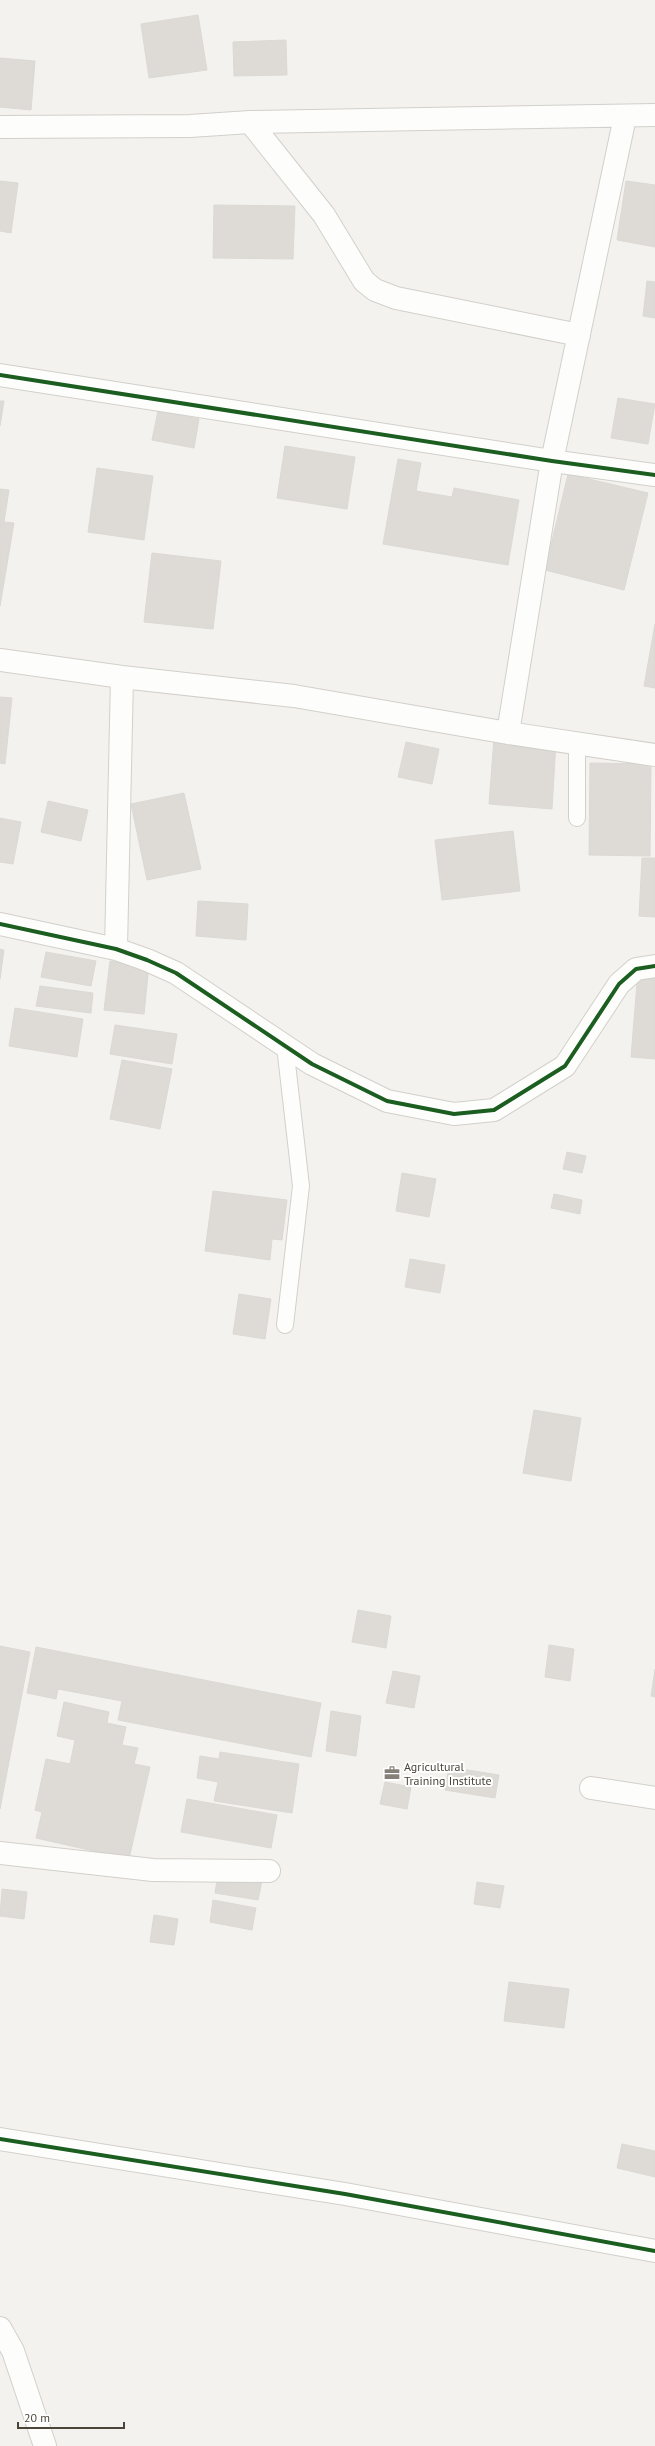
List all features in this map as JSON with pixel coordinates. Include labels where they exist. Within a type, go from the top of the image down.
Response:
[{"type":"street","points":[[0,127],[190,126],[250,122],[625,117],[655,115]]},
{"type":"street","points":[[508,733],[552,461],[625,117]]},
{"type":"street","points":[[250,122],[324,215],[364,281],[375,290],[396,298],[579,335]]},
{"type":"street","points":[[0,375],[552,461],[655,475]]},
{"type":"street","points":[[0,660],[122,677],[294,696],[508,733],[655,755]]},
{"type":"street","points":[[116,949],[122,677]]},
{"type":"street","points":[[0,924],[116,949],[176,973],[312,1064],[387,1101],[454,1114],[494,1110],[565,1066],[619,984],[636,969],[655,966]]},
{"type":"street","points":[[591,1788],[655,1798]]},
{"type":"street","points":[[0,1853],[153,1870],[269,1871]]},
{"type":"street","points":[[0,2139],[345,2194],[655,2251]]},
{"type":"street","points":[[0,2328],[13,2351],[45,2446]]},
{"type":"lane","points":[[577,743],[577,818]]},
{"type":"lane","points":[[285,1046],[301,1186],[285,1325]]},
{"type":"building","points":[[198,15],[207,70],[149,78],[141,24]]},
{"type":"building","points":[[286,40],[287,75],[234,76],[233,42]]},
{"type":"building","points":[[0,58],[35,61],[31,110],[0,107]]},
{"type":"building","points":[[0,181],[18,183],[11,233],[0,231]]},
{"type":"building","points":[[626,181],[655,185],[655,247],[617,240]]},
{"type":"building","points":[[214,205],[295,206],[293,259],[213,258]]},
{"type":"building","points":[[647,281],[655,282],[655,318],[643,316]]},
{"type":"building","points":[[618,398],[655,404],[648,444],[611,438]]},
{"type":"building","points":[[0,401],[4,401],[0,426]]},
{"type":"building","points":[[158,411],[199,419],[194,448],[152,440]]},
{"type":"building","points":[[285,446],[355,457],[347,509],[277,498]]},
{"type":"building","points":[[398,459],[421,463],[416,491],[452,497],[454,488],[519,500],[508,565],[383,544]]},
{"type":"building","points":[[97,468],[153,476],[144,540],[88,532]]},
{"type":"building","points":[[568,474],[648,493],[624,590],[545,570]]},
{"type":"building","points":[[0,489],[9,490],[4,522],[14,523],[0,606]]},
{"type":"building","points":[[152,553],[221,561],[213,629],[144,622]]},
{"type":"building","points":[[655,624],[655,688],[644,686]]},
{"type":"building","points":[[0,697],[12,698],[5,764],[0,763]]},
{"type":"building","points":[[494,738],[556,742],[552,809],[489,804]]},
{"type":"building","points":[[406,742],[439,749],[432,784],[398,777]]},
{"type":"building","points":[[590,763],[651,764],[650,856],[589,855]]},
{"type":"building","points":[[184,793],[201,869],[147,880],[131,804]]},
{"type":"building","points":[[48,801],[88,810],[81,841],[41,832]]},
{"type":"building","points":[[0,818],[21,822],[13,864],[0,862]]},
{"type":"building","points":[[513,831],[520,891],[442,900],[435,840]]},
{"type":"building","points":[[642,858],[655,858],[655,917],[639,916]]},
{"type":"building","points":[[198,901],[248,904],[246,940],[196,936]]},
{"type":"building","points":[[0,949],[4,950],[0,979]]},
{"type":"building","points":[[46,952],[96,961],[91,986],[41,977]]},
{"type":"building","points":[[110,961],[149,965],[144,1014],[104,1010]]},
{"type":"building","points":[[638,971],[655,973],[655,1059],[631,1057]]},
{"type":"building","points":[[40,986],[93,993],[91,1013],[36,1006]]},
{"type":"building","points":[[15,1008],[83,1019],[77,1057],[9,1046]]},
{"type":"building","points":[[115,1025],[177,1034],[172,1064],[110,1054]]},
{"type":"building","points":[[122,1060],[172,1069],[160,1129],[110,1119]]},
{"type":"building","points":[[567,1152],[586,1156],[582,1173],[563,1169]]},
{"type":"building","points":[[402,1173],[436,1179],[429,1217],[396,1211]]},
{"type":"building","points":[[213,1191],[287,1200],[282,1240],[272,1239],[270,1260],[205,1251]]},
{"type":"building","points":[[554,1194],[582,1200],[580,1214],[551,1208]]},
{"type":"building","points":[[410,1259],[445,1265],[440,1293],[405,1287]]},
{"type":"building","points":[[239,1294],[271,1299],[265,1339],[233,1334]]},
{"type":"building","points":[[534,1410],[581,1418],[571,1481],[523,1473]]},
{"type":"building","points":[[358,1610],[391,1616],[386,1648],[352,1642]]},
{"type":"building","points":[[549,1645],[574,1649],[570,1681],[545,1677]]},
{"type":"building","points":[[0,1646],[30,1652],[0,1809]]},
{"type":"building","points":[[36,1647],[321,1703],[311,1757],[118,1720],[122,1701],[58,1689],[56,1699],[27,1693]]},
{"type":"building","points":[[655,1669],[655,1697],[651,1696]]},
{"type":"building","points":[[393,1671],[420,1676],[414,1708],[386,1703]]},
{"type":"building","points":[[64,1702],[109,1712],[107,1723],[126,1727],[122,1745],[138,1748],[134,1764],[150,1767],[129,1859],[36,1838],[42,1812],[35,1810],[46,1759],[70,1764],[75,1740],[57,1736]]},
{"type":"building","points":[[331,1711],[361,1716],[356,1756],[326,1751]]},
{"type":"building","points":[[220,1752],[299,1764],[292,1813],[214,1801],[218,1782],[197,1778],[200,1756],[219,1759]]},
{"type":"building","points":[[449,1767],[499,1775],[495,1798],[445,1790]]},
{"type":"building","points":[[385,1782],[411,1787],[407,1809],[380,1804]]},
{"type":"building","points":[[187,1799],[277,1815],[271,1848],[181,1832]]},
{"type":"building","points":[[218,1874],[262,1881],[258,1900],[215,1893]]},
{"type":"building","points":[[477,1882],[504,1886],[500,1908],[474,1904]]},
{"type":"building","points":[[2,1889],[27,1892],[24,1919],[0,1916]]},
{"type":"building","points":[[213,1900],[256,1908],[252,1930],[210,1922]]},
{"type":"building","points":[[154,1915],[178,1919],[174,1945],[150,1942]]},
{"type":"building","points":[[509,1982],[569,1989],[564,2028],[504,2021]]},
{"type":"building","points":[[622,2144],[655,2151],[655,2177],[617,2168]]},
{"type":"cycle path","points":[[0,375],[552,461],[655,475]]},
{"type":"cycle path","points":[[0,924],[116,949],[147,960],[176,973],[312,1064],[387,1101],[454,1114],[494,1110],[565,1066],[619,984],[636,969],[655,966]]},
{"type":"cycle path","points":[[0,2139],[345,2194],[655,2251]]},
{"type":"place","name":"Agricultural Training Institute","points":[[392,1773]]}]
